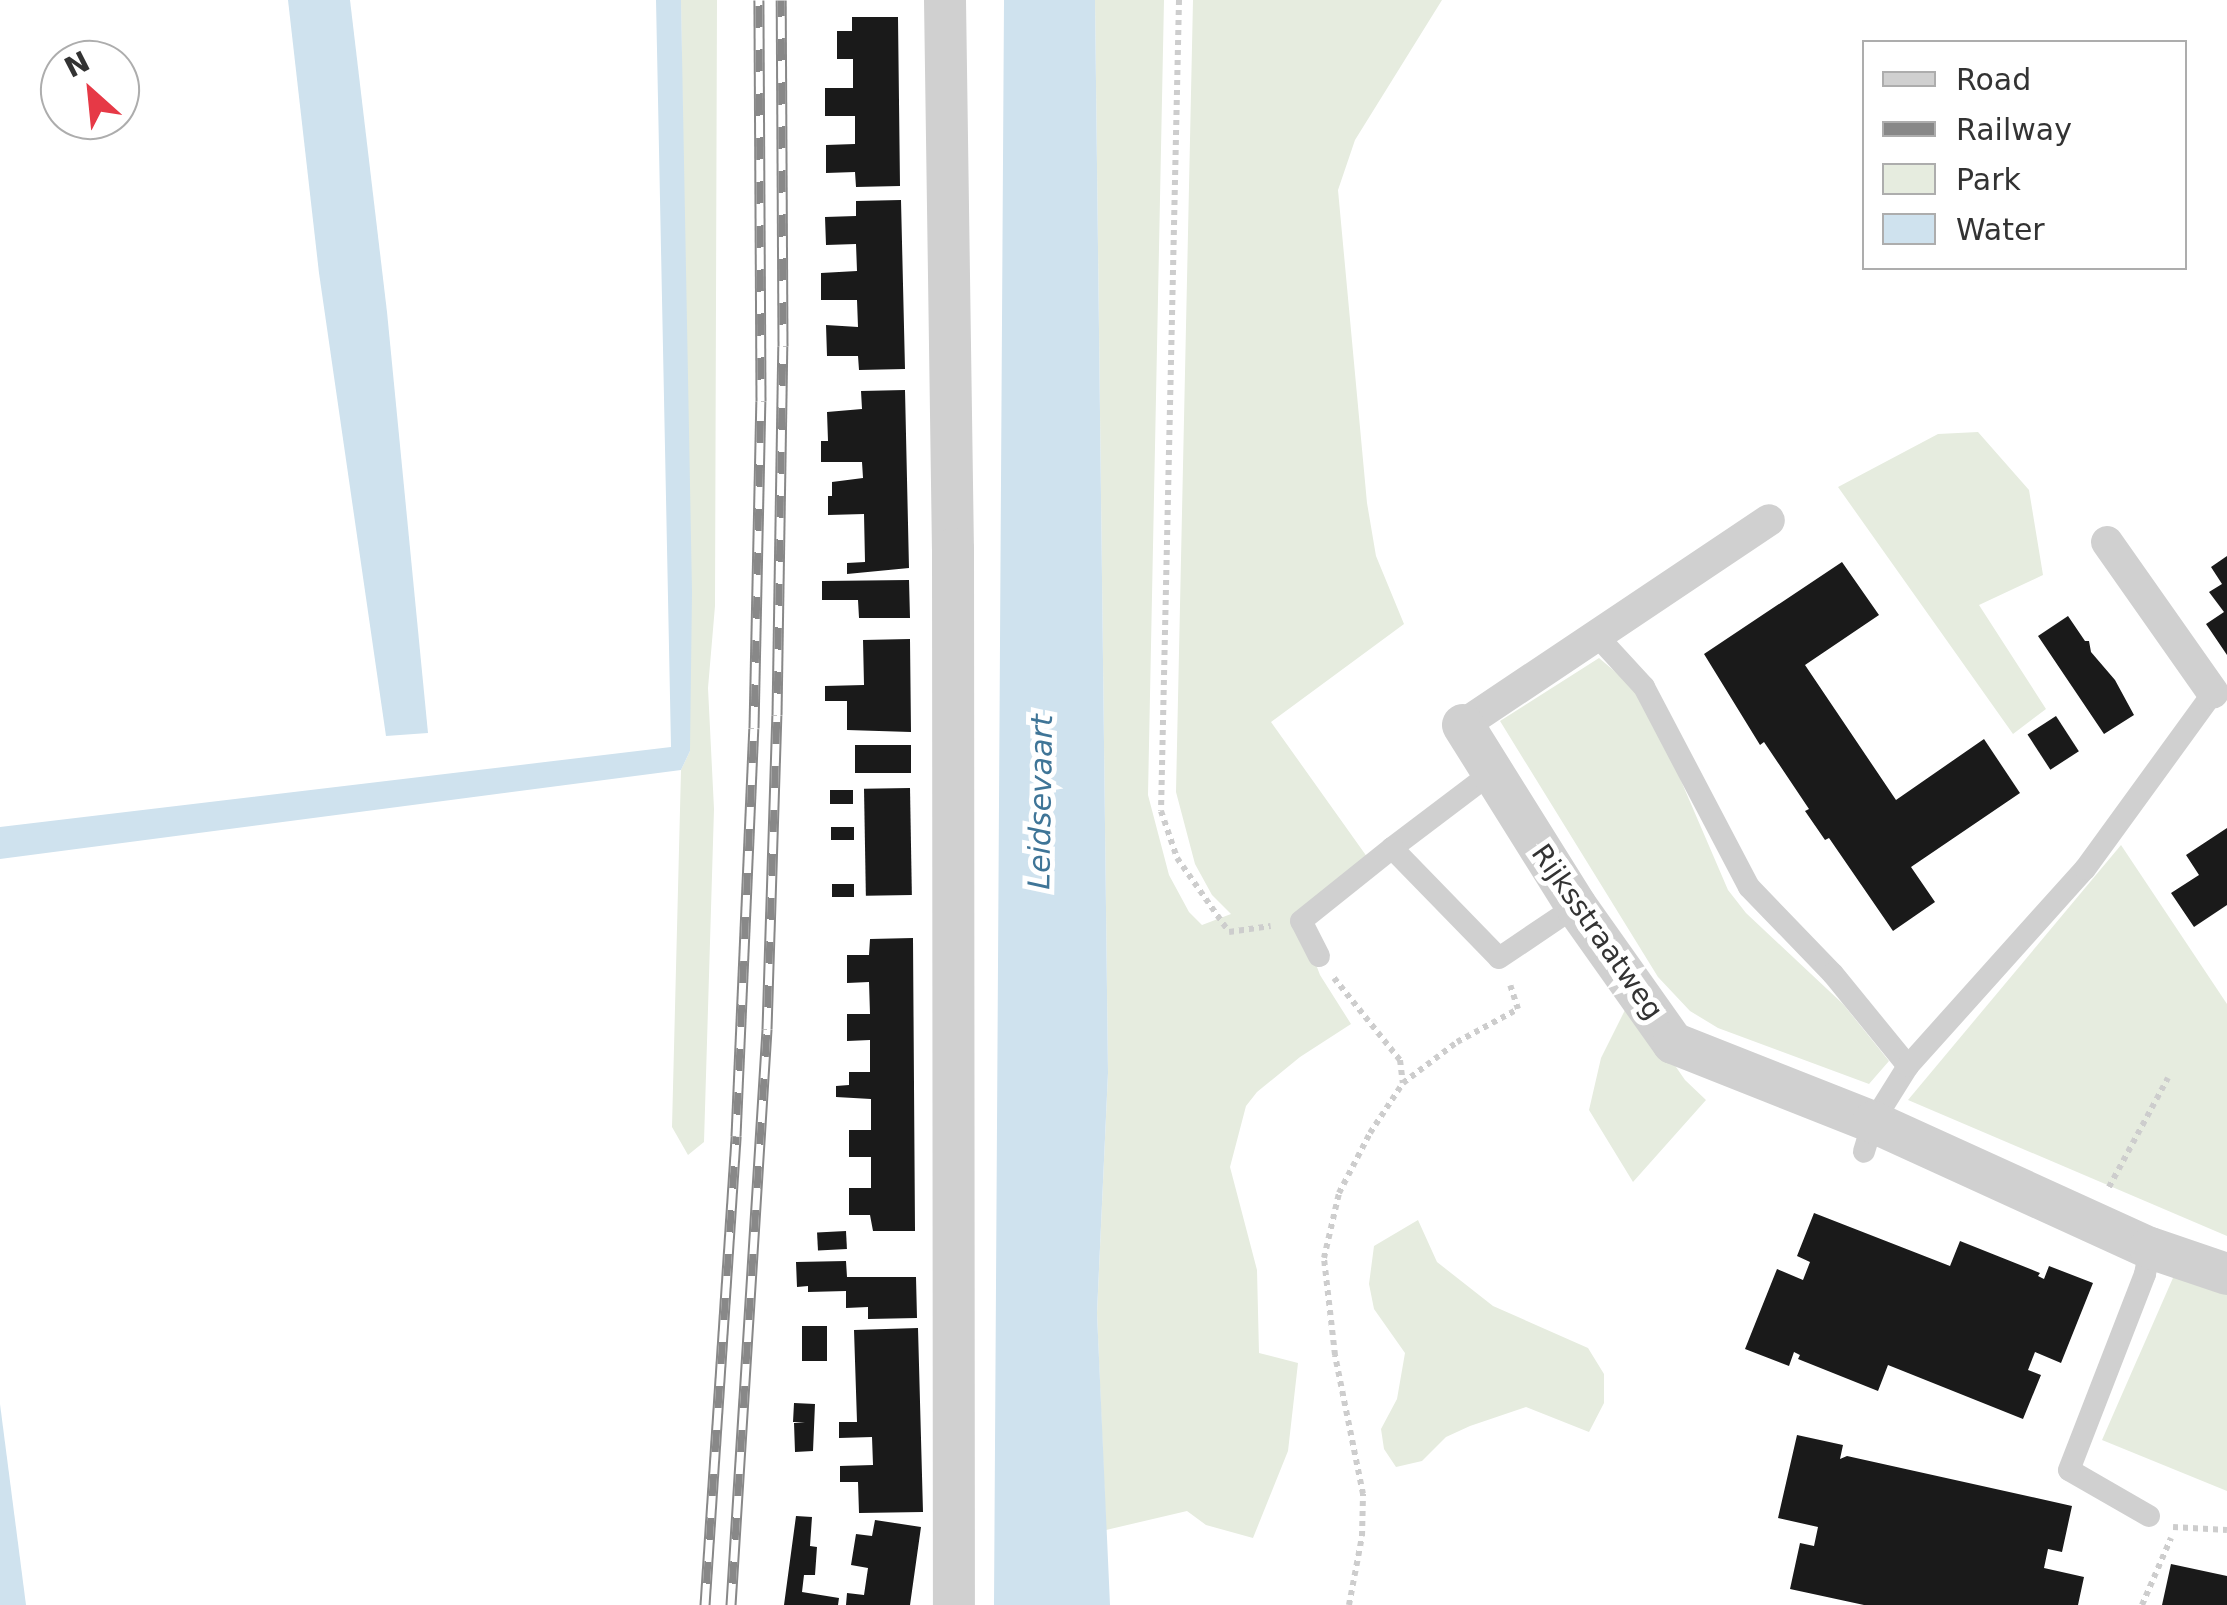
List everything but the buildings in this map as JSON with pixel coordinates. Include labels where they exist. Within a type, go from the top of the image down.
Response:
[{"type":"street","points":[[945,0],[953,548],[954,1605]]},
{"type":"street","name":"Rijksstraatweg","points":[[1768,520],[1463,726],[1490,774],[1576,906],[1674,1043],[1869,1137],[2090,1221],[2150,1248],[2227,1274]]},
{"type":"street","points":[[2107,542],[2213,692]]},
{"type":"lane","points":[[1598,637],[1644,687],[1750,888],[1833,974],[1908,1066]]},
{"type":"lane","points":[[1869,1137],[1908,1066],[2084,868],[2213,692]]},
{"type":"lane","points":[[1319,956],[1302,921],[1490,774]]},
{"type":"lane","points":[[1392,848],[1500,958],[1576,906]]},
{"type":"lane","points":[[2150,1248],[2145,1274],[2068,1470],[2150,1516]]},
{"type":"path","points":[[1179,0],[1160,811],[1178,858],[1229,932],[1302,921]]},
{"type":"path","points":[[1319,956],[1364,1021],[1400,1060],[1404,1083]]},
{"type":"path","points":[[1349,1605],[1362,1536],[1363,1494],[1335,1355],[1324,1258],[1339,1193],[1370,1133],[1404,1083],[1457,1042],[1518,1009],[1500,958]]},
{"type":"path","points":[[2090,1221],[2168,1078]]},
{"type":"path","points":[[2150,1516],[2176,1528],[2227,1530]]},
{"type":"path","points":[[2142,1605],[2176,1528]]},
{"type":"green space","points":[[681,0],[717,0],[715,606],[708,688],[714,809],[704,1142],[688,1155],[672,1127],[681,770],[690,751]]},
{"type":"green space","points":[[1095,0],[1164,0],[1148,795],[1169,875],[1189,912],[1202,925],[1231,914],[1212,895],[1195,864],[1176,792],[1193,0],[1442,0],[1355,140],[1338,190],[1367,503],[1376,556],[1404,624],[1271,722],[1370,861],[1301,925],[1320,975],[1351,1024],[1300,1057],[1257,1092],[1246,1106],[1230,1167],[1257,1270],[1259,1353],[1298,1363],[1288,1451],[1253,1538],[1206,1525],[1187,1511],[1106,1530],[1097,1313],[1108,1073]]},
{"type":"green space","points":[[1978,432],[2029,490],[2043,575],[1979,605],[2046,709],[2013,734],[1838,487],[1938,434]]},
{"type":"green space","points":[[1599,658],[1645,697],[1728,890],[1746,913],[1843,1004],[1889,1061],[1869,1084],[1718,1028],[1690,1011],[1658,977],[1500,721]]},
{"type":"green space","points":[[2121,845],[2227,1004],[2227,1236],[1908,1100]]},
{"type":"green space","points":[[1630,1000],[1685,1080],[1706,1100],[1633,1182],[1589,1110],[1601,1058]]},
{"type":"green space","points":[[1418,1220],[1437,1262],[1493,1306],[1588,1348],[1604,1374],[1604,1403],[1589,1432],[1526,1407],[1446,1437],[1422,1461],[1396,1467],[1384,1449],[1381,1429],[1397,1399],[1405,1353],[1374,1309],[1369,1284],[1374,1246]]},
{"type":"green space","points":[[2176,1271],[2227,1289],[2227,1491],[2102,1440]]},
{"type":"water","points":[[288,0],[350,0],[387,312],[428,733],[386,736],[319,273]]},
{"type":"water","points":[[656,0],[681,0],[692,592],[690,751],[681,770],[0,859],[0,827],[671,747]]},
{"type":"water","name":"Leidsevaart","points":[[1004,0],[1095,0],[1108,1073],[1097,1313],[1110,1605],[994,1605]]},
{"type":"water","points":[[0,1404],[26,1605],[0,1605]]},
{"type":"railway","points":[[705,1605],[736,1136],[754,728],[761,401],[759,0]]},
{"type":"railway","points":[[731,1605],[767,1029],[777,715],[783,346],[781,0]]}]
